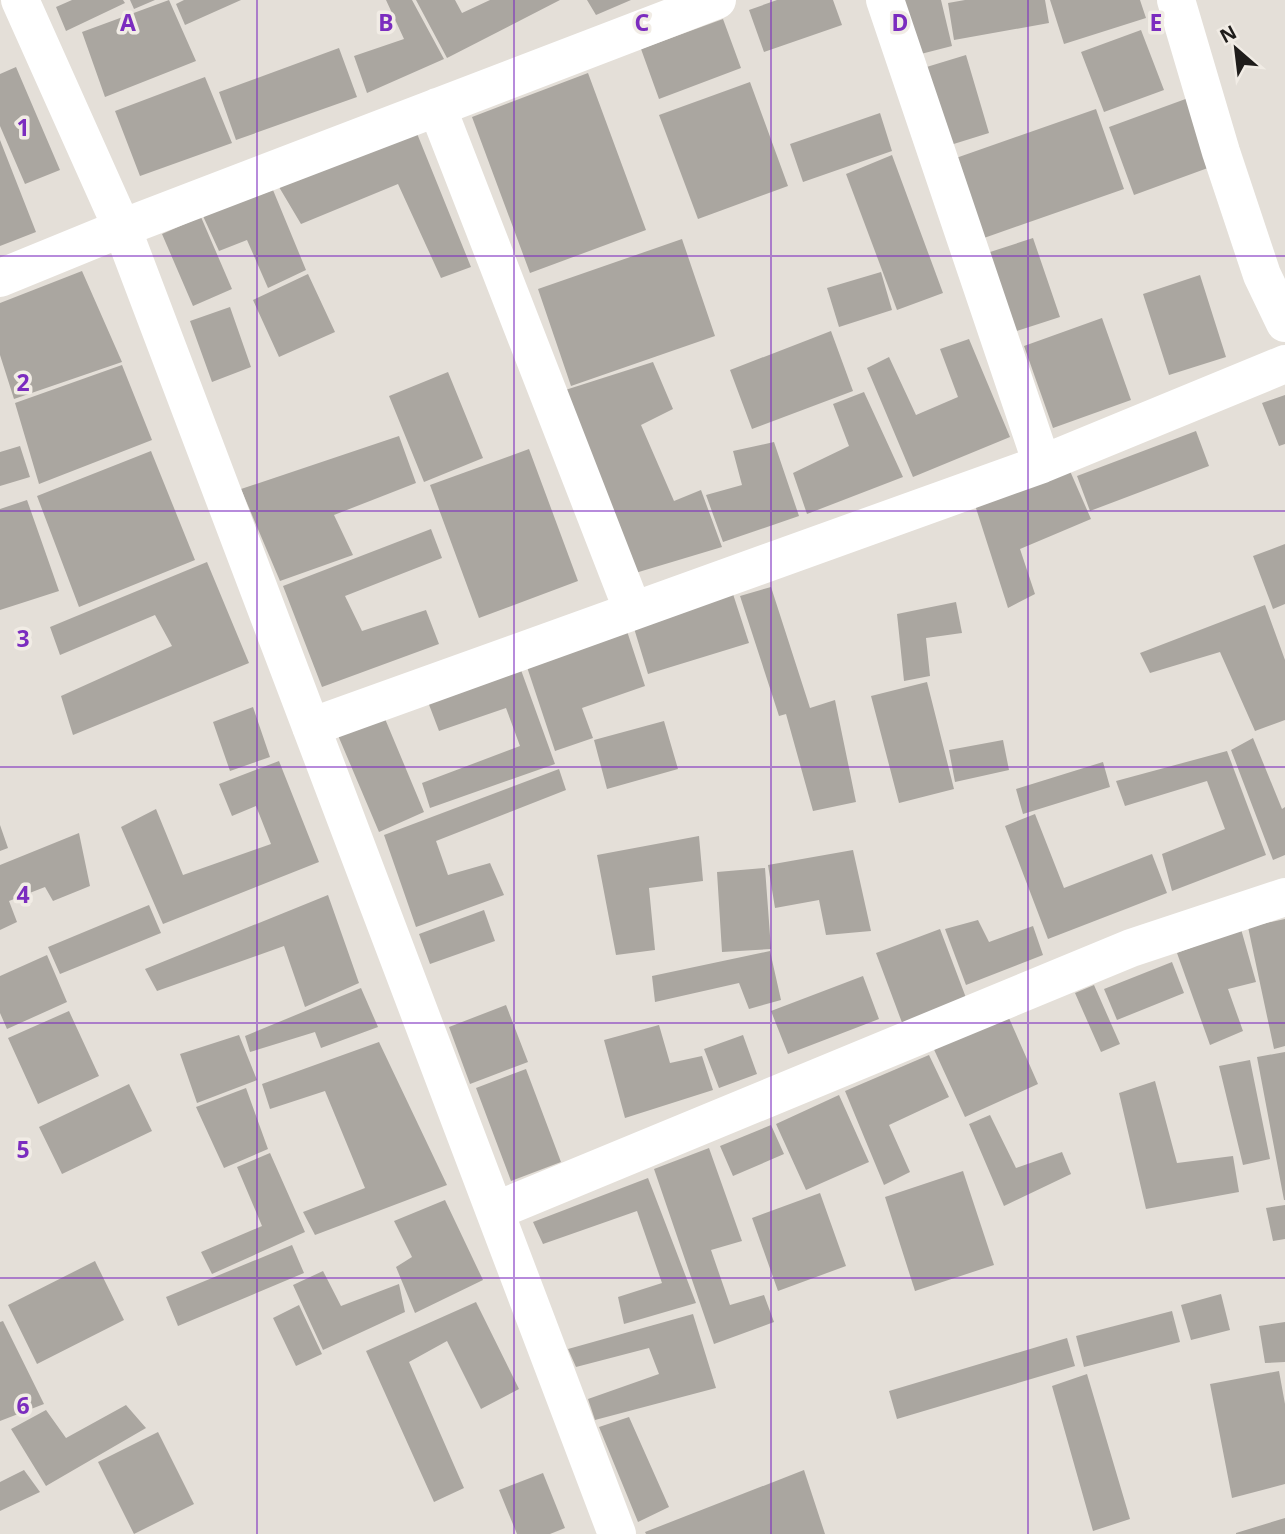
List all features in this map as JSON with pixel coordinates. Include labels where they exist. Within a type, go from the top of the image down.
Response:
[{"type":"street","points":[[20,0],[122,228],[617,1534]]},
{"type":"street","points":[[0,278],[122,228],[717,0]]},
{"type":"street","points":[[885,0],[1042,464]]},
{"type":"street","points":[[1176,0],[1221,152],[1262,275],[1285,323]]},
{"type":"street","points":[[437,107],[633,611]]},
{"type":"street","points":[[311,727],[1042,464],[1285,364]]},
{"type":"street","points":[[495,1211],[1131,948],[1285,897]]},
{"type":"building","points":[[72,0],[123,0],[125,3],[66,31],[56,7]]},
{"type":"building","points":[[130,0],[155,0],[134,9]]},
{"type":"building","points":[[169,0],[196,61],[105,97],[82,32]]},
{"type":"building","points":[[184,0],[241,0],[185,25],[176,4]]},
{"type":"building","points":[[386,0],[412,0],[444,59],[367,93],[354,56],[404,39]]},
{"type":"building","points":[[416,0],[455,0],[462,13],[490,0],[560,0],[447,58]]},
{"type":"building","points":[[587,0],[631,0],[596,15]]},
{"type":"building","points":[[777,0],[833,0],[842,25],[764,52],[749,10]]},
{"type":"building","points":[[899,0],[941,0],[952,46],[913,56]]},
{"type":"building","points":[[965,0],[1045,0],[1049,23],[954,40],[948,3]]},
{"type":"building","points":[[1050,0],[1140,0],[1146,18],[1064,44]]},
{"type":"building","points":[[723,19],[741,68],[659,99],[641,49]]},
{"type":"building","points":[[1141,30],[1164,90],[1104,112],[1081,52]]},
{"type":"building","points":[[339,48],[357,97],[236,140],[219,92]]},
{"type":"building","points":[[966,55],[989,133],[944,147],[920,69]]},
{"type":"building","points":[[16,67],[60,170],[25,184],[0,126],[0,74]]},
{"type":"building","points":[[588,73],[646,230],[530,273],[472,117]]},
{"type":"building","points":[[205,77],[232,143],[140,176],[115,111]]},
{"type":"building","points":[[750,82],[788,186],[698,219],[659,115]]},
{"type":"building","points":[[1191,97],[1216,165],[1134,195],[1109,127]]},
{"type":"building","points":[[1096,109],[1124,189],[984,238],[956,158]]},
{"type":"building","points":[[880,113],[892,151],[803,182],[790,144]]},
{"type":"building","points":[[416,131],[471,267],[441,278],[398,184],[301,224],[279,187]]},
{"type":"building","points":[[0,140],[36,232],[0,246]]},
{"type":"building","points":[[892,155],[943,293],[897,310],[846,174]]},
{"type":"building","points":[[273,190],[306,270],[268,288],[247,240],[219,251],[203,216]]},
{"type":"building","points":[[201,217],[232,289],[193,306],[162,234]]},
{"type":"building","points":[[1033,238],[1060,317],[1014,332],[987,253]]},
{"type":"building","points":[[682,239],[715,336],[571,386],[538,289]]},
{"type":"building","points":[[82,271],[122,362],[14,399],[0,355],[0,303]]},
{"type":"building","points":[[881,272],[892,310],[839,327],[827,288]]},
{"type":"building","points":[[308,274],[335,332],[279,357],[253,300]]},
{"type":"building","points":[[1200,275],[1226,357],[1169,375],[1143,294]]},
{"type":"building","points":[[230,307],[251,367],[212,382],[190,321]]},
{"type":"building","points":[[1102,318],[1131,400],[1053,428],[1024,346]]},
{"type":"building","points":[[831,331],[853,391],[752,429],[730,370]]},
{"type":"building","points":[[969,339],[1010,437],[913,477],[867,368],[889,357],[916,415],[958,397],[940,349]]},
{"type":"building","points":[[653,362],[673,409],[641,425],[674,501],[701,490],[722,547],[632,574],[559,392]]},
{"type":"building","points":[[122,365],[152,440],[39,484],[15,403]]},
{"type":"building","points":[[448,372],[483,458],[424,482],[389,396]]},
{"type":"building","points":[[864,392],[903,477],[807,514],[793,473],[849,446],[833,404]]},
{"type":"building","points":[[1285,395],[1285,444],[1279,446],[1262,403]]},
{"type":"building","points":[[1196,431],[1209,466],[1090,511],[1077,476]]},
{"type":"building","points":[[399,436],[416,483],[334,515],[353,555],[280,581],[241,489]]},
{"type":"building","points":[[774,442],[799,516],[723,542],[706,495],[742,485],[733,451]]},
{"type":"building","points":[[20,446],[30,477],[0,486],[0,452]]},
{"type":"building","points":[[529,449],[578,581],[479,618],[430,485]]},
{"type":"building","points":[[151,451],[195,560],[79,607],[37,496]]},
{"type":"building","points":[[1070,471],[1091,519],[1020,549],[1035,594],[1008,608],[975,505]]},
{"type":"building","points":[[27,500],[59,591],[0,610],[0,509]]},
{"type":"building","points":[[431,529],[442,558],[345,596],[362,631],[426,610],[439,644],[322,687],[283,586]]},
{"type":"building","points":[[1285,544],[1285,604],[1273,609],[1253,556]]},
{"type":"building","points":[[207,562],[249,663],[73,735],[61,696],[172,646],[155,615],[60,655],[50,627]]},
{"type":"building","points":[[771,587],[810,708],[835,700],[856,802],[813,811],[786,714],[779,716],[740,596]]},
{"type":"building","points":[[733,594],[749,643],[648,674],[633,625]]},
{"type":"building","points":[[956,602],[962,633],[926,638],[930,676],[904,681],[897,614]]},
{"type":"building","points":[[1265,605],[1285,660],[1285,720],[1255,731],[1220,652],[1150,673],[1140,653]]},
{"type":"building","points":[[625,625],[645,686],[582,708],[593,738],[555,751],[525,661]]},
{"type":"building","points":[[521,670],[555,764],[430,808],[422,783],[520,746],[506,708],[439,731],[428,702]]},
{"type":"building","points":[[927,682],[954,789],[899,803],[871,696]]},
{"type":"building","points":[[253,707],[270,757],[230,771],[213,722]]},
{"type":"building","points":[[383,714],[424,812],[379,832],[337,733]]},
{"type":"building","points":[[664,721],[678,769],[607,789],[594,740]]},
{"type":"building","points":[[1253,738],[1282,809],[1285,807],[1285,855],[1273,860],[1231,750]]},
{"type":"building","points":[[1003,740],[1009,770],[955,782],[949,750]]},
{"type":"building","points":[[1227,751],[1266,855],[1172,891],[1162,854],[1225,829],[1207,781],[1125,806],[1116,781]]},
{"type":"building","points":[[279,761],[319,862],[163,924],[121,827],[156,809],[183,875],[271,844],[256,806],[232,816],[219,784]]},
{"type":"building","points":[[1103,762],[1110,787],[1023,814],[1016,789]]},
{"type":"building","points":[[559,769],[566,790],[436,841],[448,875],[490,863],[504,895],[416,927],[384,835]]},
{"type":"building","points":[[1035,814],[1064,888],[1152,854],[1167,893],[1048,939],[1005,826]]},
{"type":"building","points":[[0,825],[8,848],[0,851]]},
{"type":"building","points":[[79,833],[90,886],[53,901],[45,887],[9,901],[17,922],[0,930],[0,865]]},
{"type":"building","points":[[699,836],[703,881],[649,888],[655,950],[616,955],[597,855]]},
{"type":"building","points":[[853,850],[871,931],[826,935],[819,900],[775,908],[768,865]]},
{"type":"building","points":[[765,868],[771,949],[722,952],[717,872]]},
{"type":"building","points":[[328,895],[359,983],[305,1007],[284,946],[157,991],[145,969]]},
{"type":"building","points":[[149,905],[161,933],[60,974],[48,947]]},
{"type":"building","points":[[484,910],[495,941],[430,964],[419,934]]},
{"type":"building","points":[[1285,919],[1285,1046],[1274,1049],[1248,927]]},
{"type":"building","points":[[978,920],[989,942],[1033,926],[1043,955],[966,985],[945,929]]},
{"type":"building","points":[[940,929],[968,1003],[904,1028],[876,953]]},
{"type":"building","points":[[1241,929],[1256,982],[1228,989],[1243,1031],[1210,1045],[1177,953]]},
{"type":"building","points":[[770,951],[781,1000],[749,1009],[739,983],[655,1002],[652,976]]},
{"type":"building","points":[[47,955],[67,1002],[7,1029],[0,1013],[0,976]]},
{"type":"building","points":[[1172,962],[1184,993],[1117,1020],[1104,989]]},
{"type":"building","points":[[863,976],[879,1019],[788,1054],[771,1011]]},
{"type":"building","points":[[1094,985],[1120,1044],[1101,1052],[1075,993]]},
{"type":"building","points":[[361,988],[378,1027],[321,1048],[315,1032],[250,1052],[245,1036]]},
{"type":"building","points":[[506,1005],[528,1062],[470,1084],[449,1027]]},
{"type":"building","points":[[1005,1009],[1038,1084],[965,1117],[931,1043]]},
{"type":"building","points":[[69,1011],[99,1076],[38,1104],[8,1038]]},
{"type":"building","points":[[659,1025],[670,1063],[702,1056],[713,1090],[625,1118],[604,1040]]},
{"type":"building","points":[[239,1035],[257,1080],[197,1103],[180,1054]]},
{"type":"building","points":[[743,1035],[757,1074],[719,1088],[704,1049]]},
{"type":"building","points":[[379,1042],[447,1185],[315,1235],[303,1212],[365,1188],[325,1091],[270,1109],[262,1084]]},
{"type":"building","points":[[1285,1052],[1285,1200],[1284,1200],[1257,1057]]},
{"type":"building","points":[[929,1055],[949,1097],[889,1125],[910,1172],[884,1185],[845,1091]]},
{"type":"building","points":[[1250,1060],[1270,1159],[1243,1165],[1219,1066]]},
{"type":"building","points":[[526,1069],[561,1162],[511,1181],[476,1088]]},
{"type":"building","points":[[1155,1081],[1177,1163],[1233,1156],[1239,1192],[1146,1209],[1119,1093]]},
{"type":"building","points":[[129,1084],[152,1131],[62,1174],[39,1127]]},
{"type":"building","points":[[246,1088],[268,1149],[224,1168],[196,1107]]},
{"type":"building","points":[[839,1095],[869,1162],[806,1190],[776,1124]]},
{"type":"building","points":[[990,1115],[1016,1168],[1062,1152],[1071,1174],[1004,1206],[969,1124]]},
{"type":"building","points":[[771,1125],[784,1154],[733,1176],[720,1146]]},
{"type":"building","points":[[709,1148],[742,1241],[711,1250],[730,1305],[764,1295],[774,1322],[714,1344],[654,1169]]},
{"type":"building","points":[[270,1153],[305,1232],[212,1274],[201,1252],[262,1226],[237,1167]]},
{"type":"building","points":[[963,1171],[994,1265],[915,1291],[885,1197]]},
{"type":"building","points":[[648,1178],[696,1303],[624,1324],[618,1297],[662,1283],[637,1211],[543,1244],[533,1222]]},
{"type":"building","points":[[820,1193],[846,1266],[778,1291],[752,1218]]},
{"type":"building","points":[[445,1200],[483,1280],[415,1313],[396,1267],[412,1257],[394,1221]]},
{"type":"building","points":[[1285,1205],[1285,1239],[1273,1241],[1266,1208]]},
{"type":"building","points":[[292,1245],[304,1273],[178,1326],[166,1297]]},
{"type":"building","points":[[95,1261],[124,1320],[37,1364],[8,1305]]},
{"type":"building","points":[[323,1271],[341,1306],[399,1284],[405,1312],[323,1350],[293,1285]]},
{"type":"building","points":[[1221,1294],[1230,1330],[1191,1340],[1181,1305]]},
{"type":"building","points":[[476,1302],[519,1389],[481,1409],[447,1341],[409,1362],[464,1488],[434,1502],[366,1351]]},
{"type":"building","points":[[299,1305],[322,1354],[296,1366],[273,1318]]},
{"type":"building","points":[[1172,1311],[1180,1342],[1084,1367],[1076,1336]]},
{"type":"building","points":[[693,1314],[716,1388],[595,1420],[588,1399],[659,1374],[649,1348],[576,1367],[568,1349]]},
{"type":"building","points":[[3,1321],[44,1404],[0,1421],[0,1322]]},
{"type":"building","points":[[1285,1322],[1285,1362],[1265,1363],[1259,1326]]},
{"type":"building","points":[[1067,1338],[1075,1366],[897,1419],[889,1391]]},
{"type":"building","points":[[1279,1371],[1285,1404],[1285,1484],[1232,1498],[1210,1384]]},
{"type":"building","points":[[1087,1374],[1130,1519],[1093,1531],[1052,1386]]},
{"type":"building","points":[[126,1405],[146,1428],[46,1486],[11,1429],[46,1410],[66,1438]]},
{"type":"building","points":[[629,1417],[669,1507],[638,1522],[599,1427]]},
{"type":"building","points":[[158,1432],[194,1504],[134,1534],[98,1462]]},
{"type":"building","points":[[24,1470],[40,1492],[0,1511],[0,1482]]},
{"type":"building","points":[[804,1470],[825,1534],[645,1532]]},
{"type":"building","points":[[543,1473],[565,1528],[550,1534],[517,1534],[499,1490]]},
{"type":"building","points":[[1285,1518],[1285,1534],[1236,1534],[1236,1533]]}]
